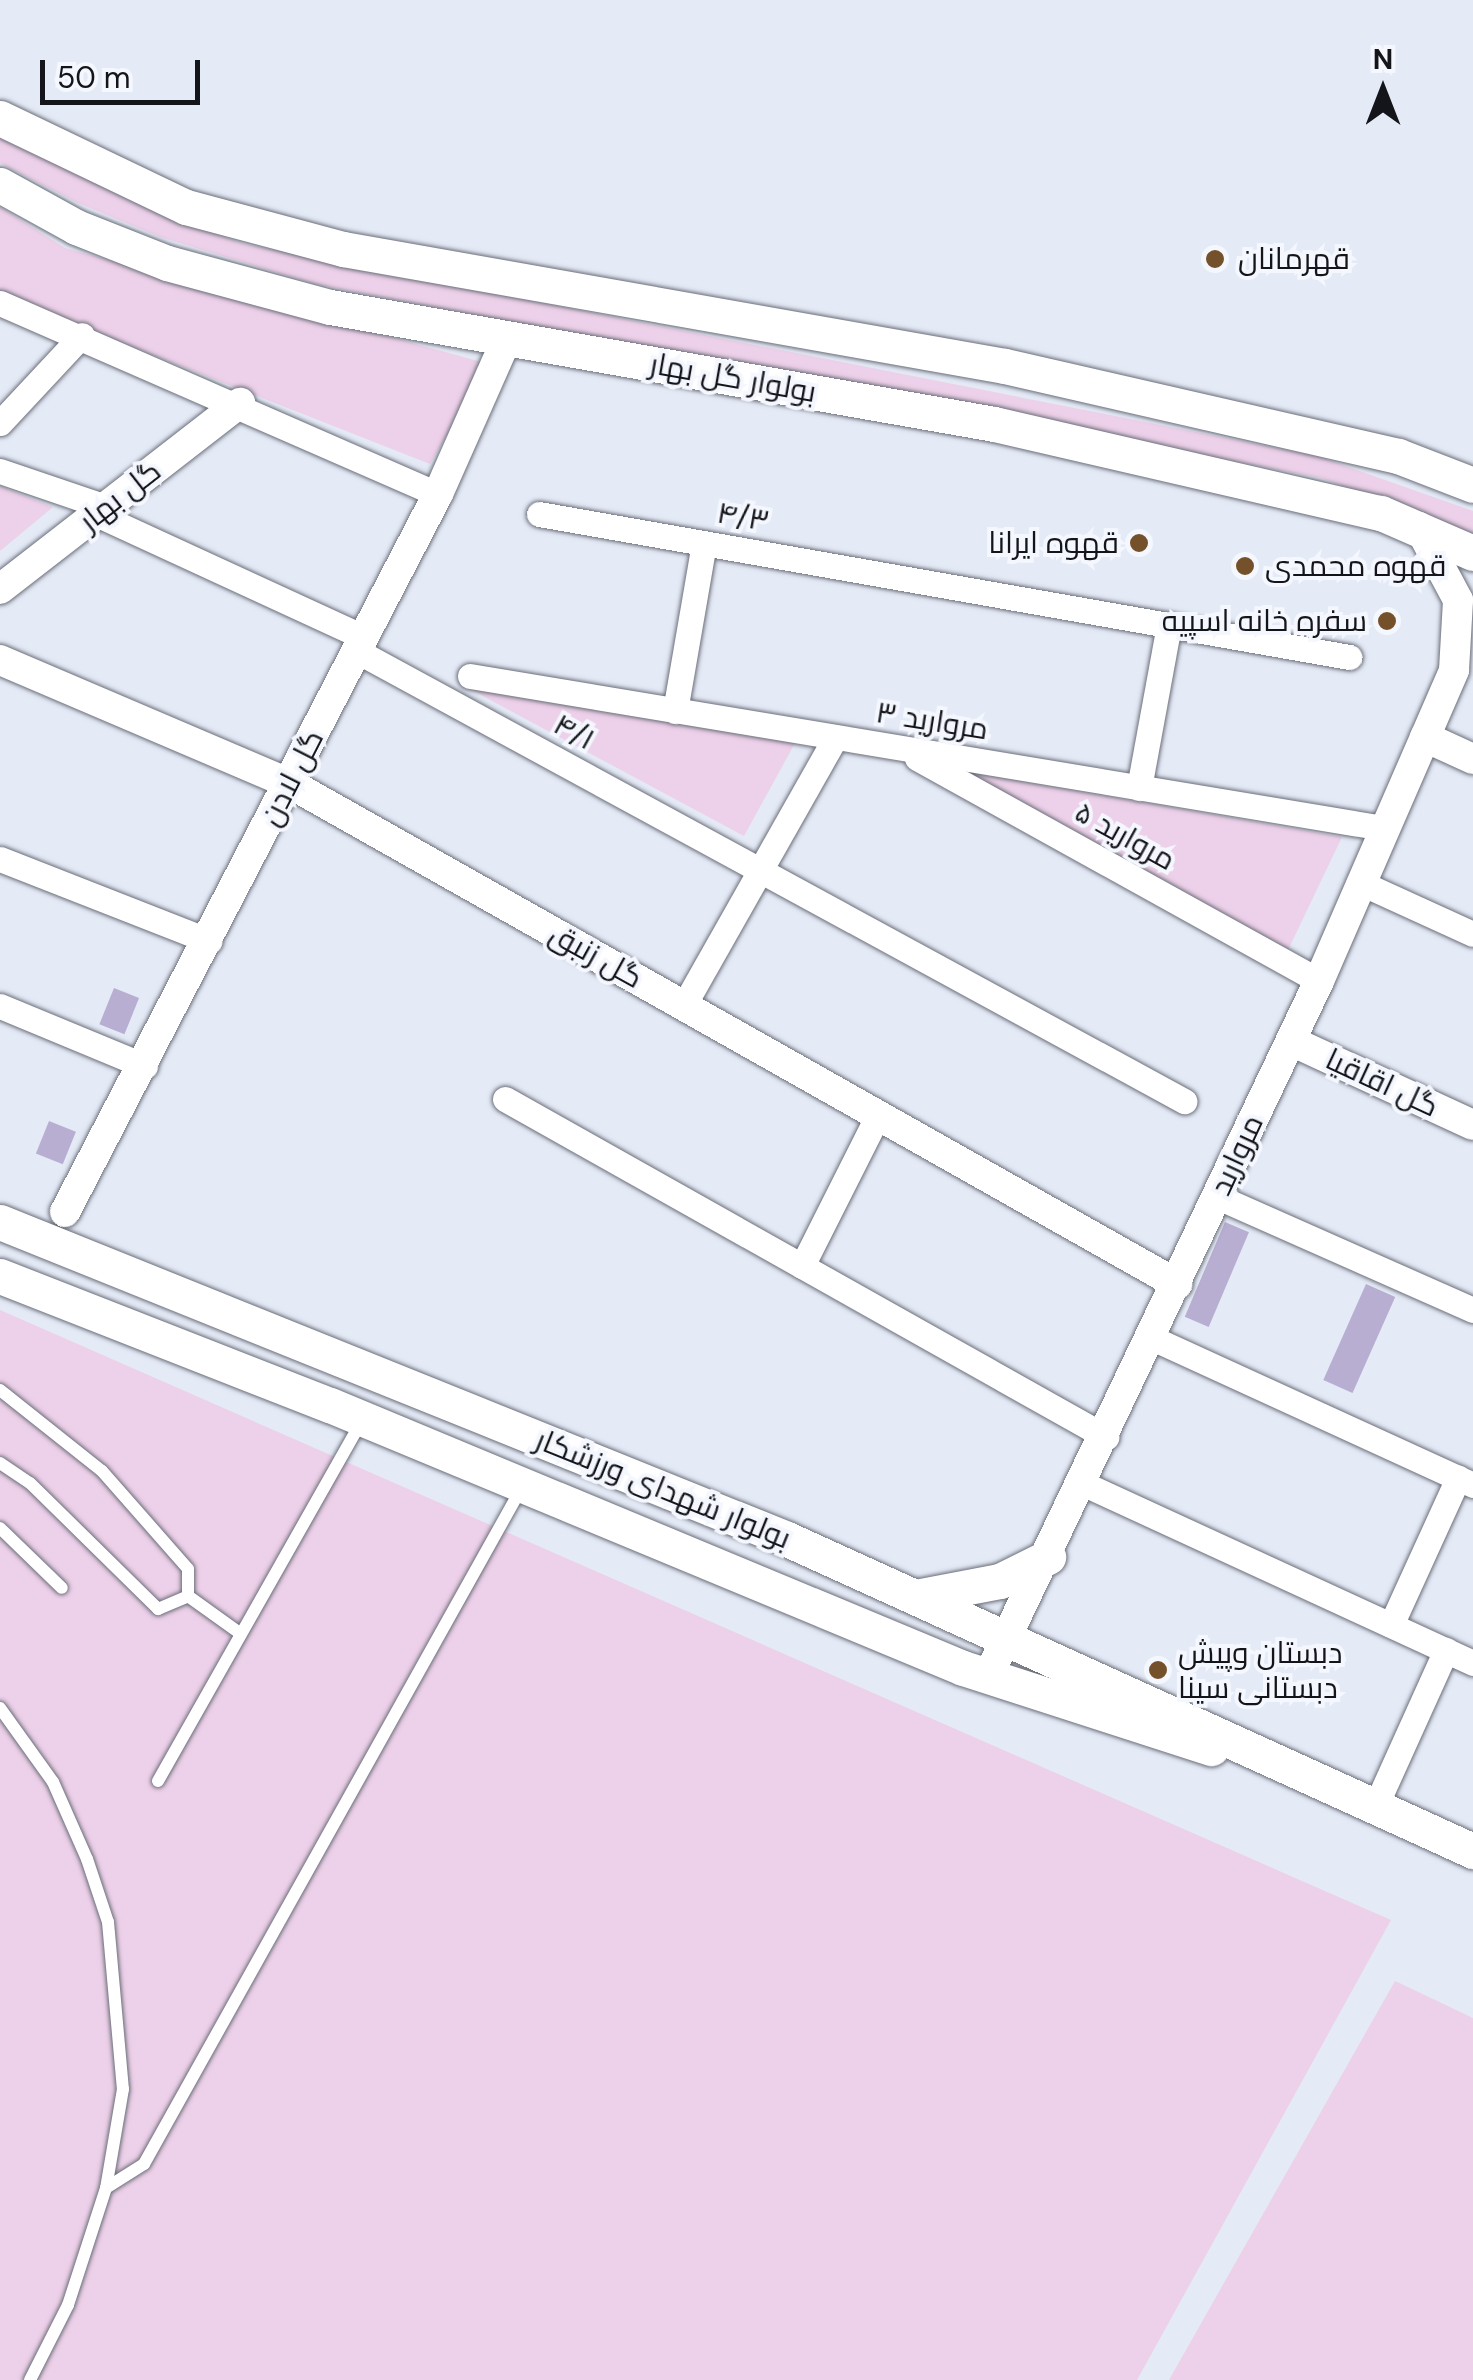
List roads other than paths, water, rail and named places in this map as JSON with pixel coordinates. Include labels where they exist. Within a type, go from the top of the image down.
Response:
[{"type":"main road","name":"بولوار گل بهار","points":[[0,118],[186,207],[343,249],[1005,366],[1398,456],[1473,485]]},
{"type":"main road","name":"بولوار گل بهار","points":[[0,185],[76,227],[167,263],[330,307],[994,424],[1288,490],[1419,527],[1473,553]]},
{"type":"main road","name":"بولوار شهدای ورزشکار","points":[[0,1222],[920,1596],[1473,1850]]},
{"type":"main road","name":"بولوار شهدای ورزشکار","points":[[0,1276],[364,1418],[988,1676],[1318,1778]]},
{"type":"main road","points":[[920,1596],[1000,1582],[1048,1557]]},
{"type":"street","points":[[0,303],[240,402],[438,494]]},
{"type":"street","points":[[0,423],[82,336]]},
{"type":"street","name":"گل لادن","points":[[65,1212],[145,1066],[438,494],[507,338]]},
{"type":"street","name":"گل بهار","points":[[0,590],[240,402]]},
{"type":"street","name":"۴/۱","points":[[0,470],[101,511],[361,644],[760,870],[1184,1100]]},
{"type":"street","name":"۴/۳","points":[[539,514],[1350,657]]},
{"type":"street","name":"مروارید","points":[[988,1676],[1084,1484],[1319,981],[1383,828],[1464,660],[1458,600],[1419,527]]},
{"type":"street","points":[[675,711],[704,543]]},
{"type":"street","points":[[1139,788],[1169,625]]},
{"type":"street","name":"گل زنبق","points":[[0,660],[289,783],[1177,1284]]},
{"type":"street","name":"مروارید ۳","points":[[470,676],[1383,828]]},
{"type":"street","points":[[1425,737],[1473,759]]},
{"type":"street","points":[[684,1005],[835,738]]},
{"type":"street","name":"مروارید ۵","points":[[900,748],[1319,981]]},
{"type":"street","points":[[0,859],[209,941]]},
{"type":"street","points":[[1359,882],[1473,934]]},
{"type":"street","points":[[0,1006],[145,1066]]},
{"type":"street","name":"گل اقاقیا","points":[[1291,1041],[1473,1124]]},
{"type":"street","points":[[506,1100],[1106,1437]]},
{"type":"street","points":[[802,1266],[878,1115]]},
{"type":"street","points":[[1218,1197],[1473,1310]]},
{"type":"street","points":[[1152,1338],[1465,1482],[1391,1625]]},
{"type":"street","points":[[1084,1484],[1473,1663]]},
{"type":"street","points":[[1376,1805],[1446,1650]]},
{"type":"lane","points":[[0,1390],[102,1471],[188,1569],[188,1596]]},
{"type":"lane","points":[[158,1781],[364,1418]]},
{"type":"lane","points":[[0,1463],[30,1483],[158,1609],[188,1596]]},
{"type":"lane","points":[[106,2188],[144,2164],[524,1485]]},
{"type":"lane","points":[[0,1528],[62,1588]]},
{"type":"lane","points":[[188,1596],[241,1634]]},
{"type":"lane","points":[[0,1708],[53,1782],[108,1922],[123,2089],[106,2188],[68,2305],[30,2380]]},
{"type":"place","name":"قهرمانان","points":[[1215,259]]},
{"type":"place","name":"قهوه ایرانا","points":[[1139,543]]},
{"type":"place","name":"قهوه محمدی","points":[[1245,566]]},
{"type":"place","name":"سفره خانه اسپیه","points":[[1387,621]]},
{"type":"place","name":"دبستان وپیش دبستانی سینا","points":[[1158,1670]]}]
